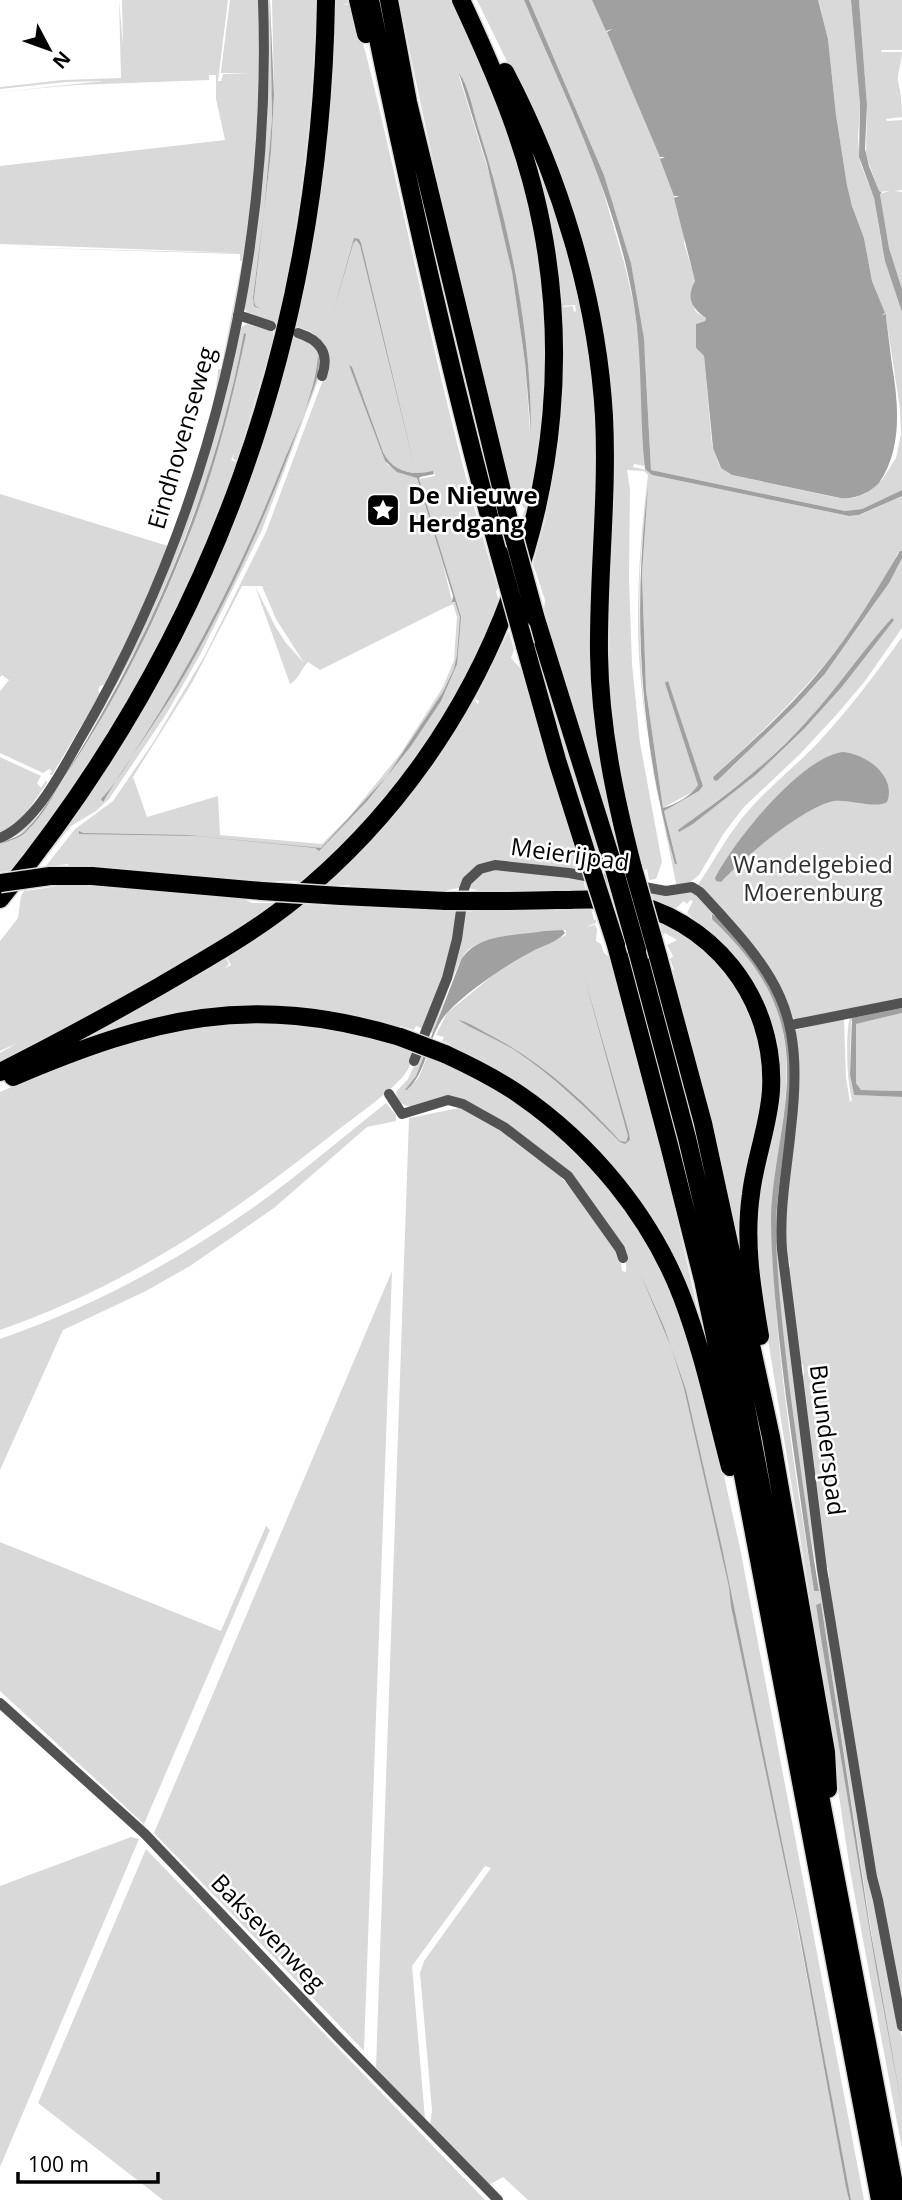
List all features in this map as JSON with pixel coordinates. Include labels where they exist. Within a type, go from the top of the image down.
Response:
[{"type":"highway","points":[[0,899],[44,845],[87,785],[151,680],[197,590],[247,465],[272,383],[301,262],[320,124],[326,0]]},
{"type":"highway","points":[[358,0],[377,83],[395,123]]},
{"type":"highway","points":[[370,0],[395,123],[464,424],[557,760],[616,945],[703,1280],[880,2200]]},
{"type":"highway","points":[[389,0],[411,115],[509,520],[536,619],[638,950],[719,1274],[897,2200]]},
{"type":"highway","points":[[0,1072],[223,950],[295,899],[351,847],[391,804],[425,760],[478,673],[517,584],[545,478],[555,338],[550,277],[533,184],[505,97],[461,0]]},
{"type":"highway","points":[[478,35],[502,67],[546,162],[582,277],[604,414],[599,655],[604,729],[615,795],[633,868],[703,1123],[771,1437],[826,1752],[833,1866]]},
{"type":"highway","points":[[0,883],[50,876],[92,876],[262,891],[446,901],[596,899],[646,908],[676,920],[701,935],[732,967],[752,996],[766,1034],[771,1072],[770,1099],[752,1184],[747,1234],[767,1382],[771,1437]]},
{"type":"highway","points":[[0,1081],[79,1049],[165,1023],[227,1014],[275,1013],[313,1016],[365,1026],[445,1054],[482,1072],[520,1094],[553,1120],[601,1167],[632,1204],[681,1294],[703,1360],[731,1473],[748,1505]]},
{"type":"street","name":"Eindhovenseweg","points":[[0,838],[16,830],[25,821],[57,777],[117,674],[161,576],[193,492],[222,390],[253,228],[261,148],[263,0]]},
{"type":"street","points":[[238,315],[271,326]]},
{"type":"street","points":[[298,333],[319,344],[325,354],[326,363],[322,376]]},
{"type":"street","name":"Meierijpad","points":[[414,1061],[450,968],[464,889],[467,881],[480,869],[495,865],[569,873],[666,891],[692,887]]},
{"type":"street","name":"Buunderspad","points":[[692,887],[709,901],[762,962],[775,984],[791,1025],[795,1077],[781,1199],[782,1250],[824,1582],[872,1877],[902,2026]]},
{"type":"street","points":[[791,1025],[902,1003]]},
{"type":"street","points":[[390,1094],[402,1114],[448,1100],[463,1104],[504,1127],[568,1176],[620,1249],[623,1258]]},
{"type":"street","name":"Baksevenweg","points":[[0,1703],[145,1834],[498,2200]]},
{"type":"green space","points":[[119,0],[123,45],[122,0],[228,0],[218,81],[221,81],[223,74],[254,74],[221,73],[230,0],[260,0],[261,107],[256,175],[251,228],[233,335],[207,441],[191,492],[165,560],[132,632],[104,685],[100,686],[100,694],[52,775],[49,775],[52,771],[49,769],[43,773],[0,753],[0,691],[9,680],[2,675],[0,677],[0,494],[168,546],[193,475],[211,409],[242,261],[240,254],[0,247],[241,253],[0,244],[0,166],[225,140],[216,99],[216,75],[209,75],[209,80],[75,85],[0,92],[104,81],[0,87],[63,80],[121,78]]},
{"type":"green space","points":[[264,0],[270,0],[272,119],[253,301],[255,305],[271,152],[274,95],[272,0],[316,0],[312,81],[300,201],[278,320],[275,323],[247,313],[243,303],[264,124]]},
{"type":"green space","points":[[332,0],[351,0],[343,5],[352,4],[367,58],[444,392],[501,606],[438,730],[378,811],[303,883],[268,881],[268,884],[70,868],[68,864],[45,867],[75,829],[113,801],[154,741],[205,655],[266,532],[327,369],[319,340],[310,332],[294,327]],"holes":[[[350,365],[387,459],[405,471],[434,472],[435,476],[419,479],[456,604],[452,601],[417,478],[388,465],[385,461]],[[242,586],[255,586],[290,684],[308,662],[320,670],[453,604],[457,617],[454,660],[443,687],[401,753],[349,817],[322,844],[220,835],[218,796],[147,817],[133,777],[192,683]],[[255,586],[262,586],[276,619],[304,663],[275,626]]]},
{"type":"green space","points":[[377,0],[383,0],[505,531],[503,537],[447,325]]},
{"type":"green space","points":[[399,0],[453,0],[473,40],[521,161],[544,275],[548,382],[525,531],[521,520],[525,509],[515,496],[512,496],[481,373]],"holes":[[[461,75],[499,204],[513,269],[528,371],[530,431],[525,362],[512,272],[495,192],[459,76]]]},
{"type":"green space","points":[[477,0],[524,0],[596,167],[624,262],[634,305],[640,350],[645,464],[634,464],[633,467],[647,470],[652,475],[849,516],[860,515],[902,496],[902,551],[898,553],[861,616],[817,674],[713,777],[717,781],[821,679],[876,602],[902,557],[902,628],[865,681],[838,713],[801,753],[744,807],[724,833],[699,875],[688,884],[677,888],[660,803],[677,864],[664,811],[703,786],[668,682],[698,785],[694,791],[663,808],[646,690],[642,574],[648,487],[639,607],[642,682],[649,746],[642,693],[638,611],[642,529],[648,475],[644,471],[627,470],[630,490],[632,664],[640,743],[662,862],[656,879],[649,880],[647,869],[644,870],[639,859],[615,747],[609,682],[611,424],[533,115]],"holes":[[[893,619],[841,688],[804,729],[757,774],[693,824],[679,830],[756,771],[791,738],[842,683],[879,633]]]},
{"type":"green space","points":[[529,0],[592,0],[663,163],[683,226],[684,243],[695,280],[691,291],[694,307],[696,312],[706,318],[696,324],[696,348],[704,356],[712,445],[720,467],[732,475],[838,498],[854,498],[865,494],[882,480],[896,458],[901,434],[900,409],[886,317],[872,281],[864,238],[847,185],[828,39],[818,0],[851,0],[860,105],[860,162],[874,198],[881,240],[902,312],[902,490],[862,509],[845,511],[651,470],[645,354],[631,263],[604,175]]},
{"type":"green space","points":[[859,0],[902,0],[902,50],[881,52],[902,52],[898,78],[902,117],[886,119],[902,120],[902,190],[894,191],[902,192],[902,289],[889,248],[880,194],[889,191],[879,192],[866,155],[867,105]]},
{"type":"green space","points":[[534,151],[567,233],[599,404],[596,639],[629,867],[623,866],[622,855],[618,854],[555,648],[544,609],[545,600],[533,564],[545,520],[558,447],[563,377],[562,307],[573,306],[574,312],[576,311],[575,305],[562,306],[554,236]]},
{"type":"green space","points":[[247,324],[273,331],[273,340],[237,461],[233,459],[234,454],[231,460],[237,462],[205,545],[147,664],[102,741],[77,777],[78,780],[12,871],[0,872],[0,840],[6,838],[57,777],[171,559],[238,329]],"holes":[[[245,333],[224,424],[204,491],[170,583],[137,653],[80,754],[40,816],[31,827],[23,834],[2,843],[27,830],[38,814],[98,719],[141,640],[173,568],[205,484],[227,410]]]},
{"type":"green space","points":[[292,335],[318,344],[323,367],[262,530],[201,653],[167,713],[109,799],[96,811],[71,826],[38,867],[34,867],[140,711]]},
{"type":"green space","points":[[532,627],[603,863],[599,862],[593,845],[530,634]]},
{"type":"green space","points":[[509,631],[514,650],[511,658],[522,670],[576,847],[574,849],[577,860],[572,861],[576,863],[578,871],[492,863],[459,890],[447,890],[447,893],[325,885],[388,821],[425,775],[474,700],[478,704],[479,701],[475,699]]},
{"type":"green space","name":"Wandelgebied Moerenburg","points":[[902,637],[902,1000],[795,1021],[762,957],[697,886],[741,819],[827,733]]},
{"type":"green space","points":[[0,757],[41,776],[37,783],[41,788],[46,780],[47,783],[20,822],[0,835]]},
{"type":"green space","points":[[493,868],[583,879],[586,891],[478,893],[477,890],[468,888],[475,875]]},
{"type":"green space","points":[[58,886],[94,886],[243,899],[252,903],[279,903],[235,935],[0,1065],[0,1053],[17,1043],[0,1051],[0,941],[18,918],[21,896],[26,888],[26,891]]},
{"type":"green space","points":[[650,890],[666,894],[689,891],[698,894],[743,941],[764,969],[775,991],[785,1025],[775,995],[758,965],[737,937],[713,913],[711,917],[745,954],[764,981],[782,1027],[786,1078],[772,1207],[774,1278],[793,1457],[814,1591],[819,1591],[790,1398],[777,1266],[777,1207],[789,1104],[790,1054],[792,1086],[782,1178],[779,1248],[821,1582],[870,1879],[878,1907],[902,2038],[902,2149],[850,1870],[757,1271],[757,1215],[778,1084],[772,1026],[760,997],[740,965],[687,913],[693,901],[690,900],[687,904],[684,901],[674,910],[654,902]],"holes":[[[821,1603],[877,1970],[822,1645],[816,1605]]]},
{"type":"green space","points":[[302,904],[457,912],[454,947],[423,1029],[416,1026],[414,1030],[401,1026],[385,1027],[258,1009],[36,1064],[226,958],[229,964],[225,968],[231,965],[227,958]]},
{"type":"green space","points":[[590,904],[596,923],[586,927],[595,925],[596,941],[609,957],[617,983],[666,1175],[710,1367],[616,1178],[452,1050],[450,1044],[442,1041],[444,1037],[436,1035],[447,1013],[492,976],[530,952],[566,935],[566,930],[498,938],[485,941],[466,952],[433,1033],[430,1032],[466,911]]},
{"type":"green space","points":[[658,916],[681,927],[745,990],[768,1067],[749,1183],[755,1325],[671,970],[674,970],[670,959],[673,956],[667,945],[677,940],[665,933],[663,935]]},
{"type":"green space","points":[[902,1006],[851,1021],[850,1075],[854,1095],[902,1097],[902,2010],[879,1893],[826,1581],[829,1577],[828,1568],[824,1566],[801,1378],[804,1374],[803,1365],[799,1362],[787,1270],[790,1266],[786,1258],[783,1234],[796,1030],[844,1018],[846,1078],[850,1102],[852,1100],[847,1046],[850,1017]]},
{"type":"green space","points":[[902,1013],[902,1091],[861,1090],[856,1083],[856,1024]]},
{"type":"green space","points":[[265,1021],[364,1033],[415,1051],[407,1071],[384,1095],[295,1164],[216,1220],[176,1246],[91,1292],[0,1330],[0,1092],[71,1061],[176,1029]]},
{"type":"green space","points":[[420,1052],[424,1056],[406,1091],[419,1077],[427,1057],[463,1069],[514,1099],[560,1136],[601,1178],[641,1230],[671,1287],[705,1390],[740,1548],[864,2200],[851,2200],[775,1808],[849,2200],[528,2200],[503,2177],[489,2185],[430,2125],[432,2110],[420,1973],[424,1961],[491,1868],[485,1866],[412,1966],[425,2119],[376,2068],[409,1118],[459,1108],[460,1104],[481,1114],[522,1141],[575,1193],[613,1246],[622,1271],[626,1272],[622,1251],[595,1211],[562,1173],[525,1140],[461,1100],[422,1106],[404,1105],[399,1101],[396,1092],[408,1079]]},
{"type":"green space","points":[[386,1103],[396,1115],[396,1121],[367,1127],[274,1208],[190,1266],[146,1291],[63,1330],[0,1470],[0,1339],[99,1298],[192,1248],[303,1170]]},
{"type":"green space","points":[[392,1271],[364,2051],[154,1833]]},
{"type":"green space","points":[[266,1526],[270,1530],[144,1824],[0,1691],[0,1542],[221,1631]]},
{"type":"green space","points":[[131,1837],[139,1839],[0,2167],[0,1886]]},
{"type":"green space","points":[[146,1849],[485,2200],[163,2200],[38,2103]]},
{"type":"shaded area","points":[[270,0],[274,95],[271,152],[254,299],[255,305],[262,311],[254,306],[253,298],[272,119]]},
{"type":"shaded area","points":[[524,0],[529,0],[604,175],[631,263],[644,339],[651,470],[845,511],[862,509],[902,490],[902,496],[859,515],[849,516],[652,475],[645,469],[637,325],[626,265],[588,150]]},
{"type":"shaded area","points":[[592,0],[818,0],[828,39],[847,185],[864,238],[872,281],[885,313],[882,315],[886,314],[896,396],[897,427],[892,456],[879,483],[866,493],[840,498],[732,475],[721,468],[713,448],[704,356],[696,348],[696,324],[706,318],[692,303],[691,293],[695,281],[674,198],[679,196],[674,196],[660,159],[665,157],[660,157],[607,32],[612,29],[606,31]]},
{"type":"shaded area","points":[[851,0],[859,0],[867,105],[865,149],[869,166],[882,193],[880,194],[889,248],[902,289],[902,312],[885,261],[874,198],[859,157],[860,105]]},
{"type":"shaded area","points":[[459,73],[468,91],[489,164],[516,277],[527,355],[531,432],[525,362],[512,272],[487,164]]},
{"type":"shaded area","points":[[354,238],[361,243],[414,465],[360,245],[356,240],[333,313]]},
{"type":"shaded area","points":[[244,333],[246,334],[233,392],[206,488],[178,563],[145,637],[107,709],[43,812],[25,833],[0,844],[24,832],[50,799],[86,741],[139,644],[162,595],[202,492],[233,387]]},
{"type":"shaded area","points":[[318,355],[314,388],[306,408]]},
{"type":"shaded area","points":[[349,365],[387,459],[404,471],[433,471],[434,474],[419,479],[461,617],[457,664],[441,701],[387,776],[443,692],[454,669],[460,617],[455,602],[452,602],[453,596],[417,478],[397,472],[385,461]]},
{"type":"shaded area","points":[[305,412],[275,489],[214,622],[169,701],[133,755],[184,671],[238,568]]},
{"type":"shaded area","points":[[648,487],[642,574],[646,690],[663,808],[683,799],[698,785],[665,683],[668,681],[703,786],[699,791],[664,811],[677,864],[663,818],[654,772],[642,677],[641,582]]},
{"type":"shaded area","points":[[900,551],[902,558],[889,583],[824,675],[717,781],[714,780],[713,777],[811,682],[854,625]]},
{"type":"shaded area","points":[[892,618],[894,620],[841,688],[804,729],[757,774],[679,832],[678,830],[761,766],[792,737]]},
{"type":"shaded area","points":[[843,752],[870,762],[884,775],[889,792],[887,802],[876,805],[834,801],[821,805],[774,835],[721,882],[716,881],[715,878],[737,843],[770,803],[808,769],[826,757]]},
{"type":"shaded area","points":[[387,776],[319,851],[315,848],[197,836],[79,834],[79,831],[188,835],[321,848]]},
{"type":"shaded area","points":[[116,781],[112,787],[103,802],[101,799]]},
{"type":"shaded area","points":[[712,914],[744,945],[763,975],[783,1016],[789,1043],[790,1097],[777,1206],[777,1253],[790,1391],[819,1591],[814,1591],[796,1470],[773,1267],[772,1198],[786,1098],[786,1048],[776,1008],[763,980],[745,954],[712,919]]},
{"type":"shaded area","points":[[563,930],[565,933],[498,972],[455,1005],[440,1022],[420,1073],[405,1090],[416,1076],[461,960],[468,951],[487,940]]},
{"type":"shaded area","points":[[584,976],[629,1133],[630,1140],[625,1144],[620,1142],[570,1094],[530,1061],[458,1020],[505,1043],[541,1067],[574,1095],[620,1141],[626,1142],[628,1136]]},
{"type":"shaded area","points":[[902,1008],[902,1013],[856,1024],[856,1083],[861,1090],[902,1091],[902,1097],[854,1095],[850,1075],[852,1018]]},
{"type":"shaded area","points":[[640,1273],[664,1327],[671,1347]]},
{"type":"shaded area","points":[[671,1347],[686,1390],[722,1548],[805,1955],[851,2200],[846,2187],[797,1921],[729,1587],[684,1388]]},
{"type":"shaded area","points":[[821,1603],[870,1928],[902,2108],[876,1968],[822,1645],[816,1605]]},
{"type":"place","name":"De Nieuwe Herdgang","points":[[383,510]]}]
